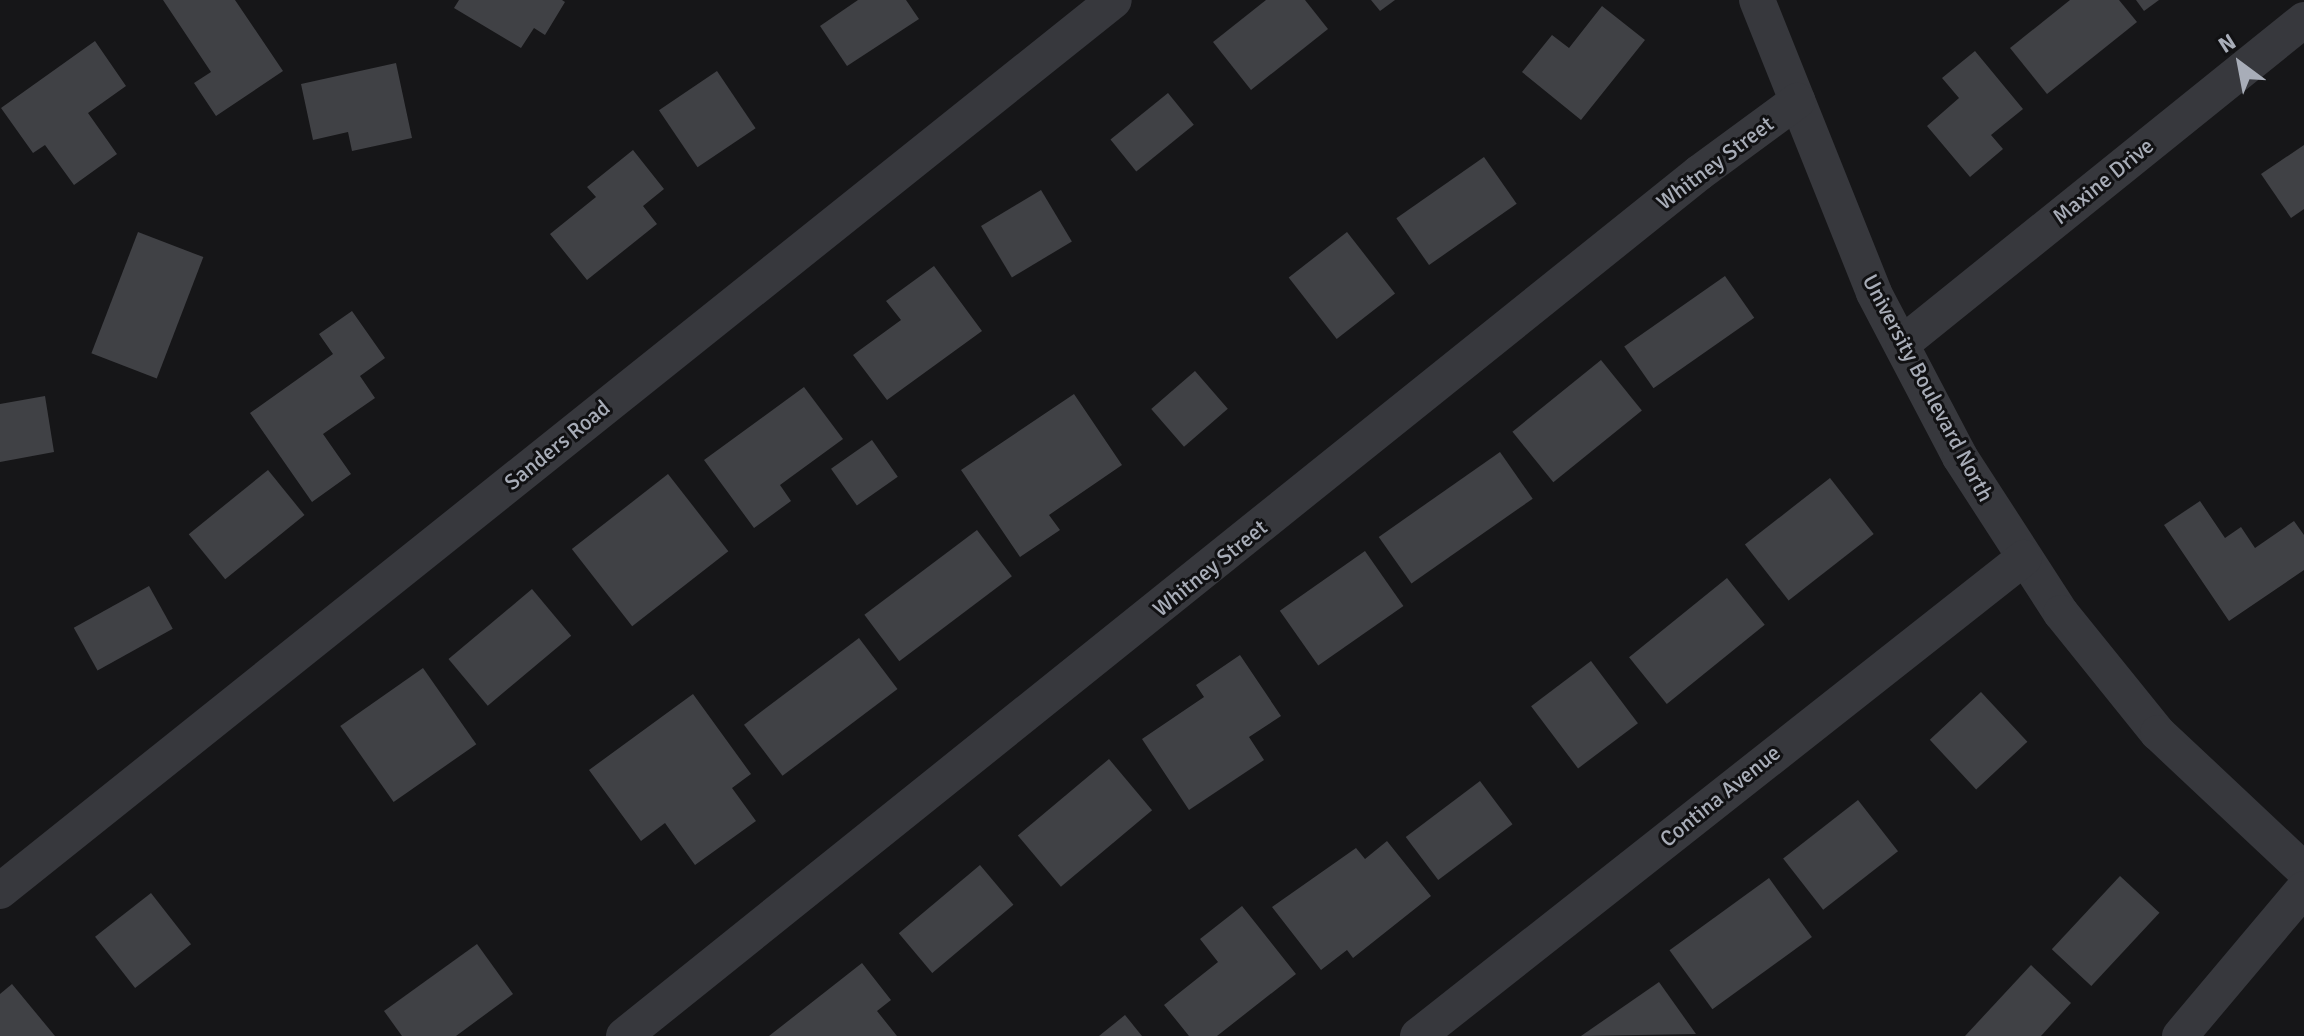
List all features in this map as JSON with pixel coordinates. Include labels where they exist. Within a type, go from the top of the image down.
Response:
[{"type":"street","name":"Sanders Road","points":[[0,891],[1114,0]]},
{"type":"street","name":"University Boulevard North","points":[[1757,0],[1874,293],[1903,343],[1960,457],[2061,613],[2158,733],[2304,870]]},
{"type":"street","name":"Maxine Drive","points":[[1903,343],[2304,20]]},
{"type":"street","name":"Whitney Street","points":[[624,1036],[1699,173],[1797,101]]},
{"type":"street","name":"Contina Avenue","points":[[1418,1036],[2024,558]]},
{"type":"street","points":[[2180,1036],[2304,889]]},
{"type":"building","points":[[163,0],[235,0],[283,71],[216,116],[194,83],[211,72]]},
{"type":"building","points":[[459,0],[565,2],[545,35],[534,28],[521,48],[454,8]]},
{"type":"building","points":[[858,0],[906,0],[919,19],[847,66],[820,26]]},
{"type":"building","points":[[1266,0],[1305,0],[1328,29],[1251,90],[1213,42]]},
{"type":"building","points":[[1371,0],[1395,0],[1380,11]]},
{"type":"building","points":[[2070,0],[2119,0],[2137,22],[2047,94],[2010,48]]},
{"type":"building","points":[[2136,0],[2159,0],[2144,11]]},
{"type":"building","points":[[1602,6],[1645,40],[1581,120],[1522,72],[1552,35],[1569,48]]},
{"type":"building","points":[[95,41],[126,86],[88,113],[117,154],[74,185],[45,145],[33,153],[1,108]]},
{"type":"building","points":[[1975,51],[2023,109],[1991,135],[2003,149],[1970,177],[1927,126],[1959,98],[1942,78]]},
{"type":"building","points":[[396,63],[412,138],[352,151],[348,132],[313,140],[301,84]]},
{"type":"building","points":[[717,71],[756,128],[698,167],[659,110]]},
{"type":"building","points":[[1168,93],[1194,125],[1136,171],[1110,140]]},
{"type":"building","points":[[2304,145],[2304,209],[2291,218],[2261,174]]},
{"type":"building","points":[[633,150],[664,189],[643,206],[657,224],[587,280],[550,234],[596,197],[587,187]]},
{"type":"building","points":[[1484,157],[1517,204],[1429,265],[1396,218]]},
{"type":"building","points":[[1041,190],[1072,241],[1012,277],[981,226]]},
{"type":"building","points":[[138,232],[203,257],[157,378],[91,353]]},
{"type":"building","points":[[1347,232],[1395,293],[1337,339],[1289,278]]},
{"type":"building","points":[[934,266],[982,331],[887,400],[853,355],[901,320],[886,301]]},
{"type":"building","points":[[1725,276],[1754,318],[1653,388],[1624,347]]},
{"type":"building","points":[[352,311],[385,358],[360,376],[375,398],[323,434],[351,474],[312,502],[250,413],[333,354],[319,334]]},
{"type":"building","points":[[1601,360],[1642,411],[1553,482],[1512,432]]},
{"type":"building","points":[[1195,371],[1228,409],[1184,447],[1151,409]]},
{"type":"building","points":[[804,387],[843,439],[780,485],[791,501],[754,528],[704,460]]},
{"type":"building","points":[[1074,394],[1122,465],[1049,515],[1060,530],[1020,557],[961,470]]},
{"type":"building","points":[[45,396],[54,452],[0,462],[0,404]]},
{"type":"building","points":[[872,440],[898,477],[857,506],[831,469]]},
{"type":"building","points":[[1500,452],[1533,499],[1411,584],[1379,537]]},
{"type":"building","points":[[268,470],[305,515],[225,579],[189,534]]},
{"type":"building","points":[[668,474],[728,551],[632,626],[572,549]]},
{"type":"building","points":[[1830,478],[1874,534],[1789,600],[1745,544]]},
{"type":"building","points":[[2200,501],[2225,538],[2241,527],[2255,548],[2294,521],[2304,535],[2304,570],[2229,621],[2164,525]]},
{"type":"building","points":[[977,530],[1012,576],[899,661],[864,615]]},
{"type":"building","points":[[1365,551],[1403,606],[1318,666],[1280,611]]},
{"type":"building","points":[[1727,578],[1765,625],[1667,704],[1629,657]]},
{"type":"building","points":[[149,586],[173,629],[98,671],[74,628]]},
{"type":"building","points":[[532,589],[571,636],[488,706],[449,659]]},
{"type":"building","points":[[859,638],[898,689],[783,776],[744,725]]},
{"type":"building","points":[[1240,655],[1281,716],[1249,737],[1264,760],[1189,810],[1142,739],[1204,697],[1196,685]]},
{"type":"building","points":[[1591,661],[1638,723],[1578,768],[1531,706]]},
{"type":"building","points":[[423,668],[476,744],[394,802],[340,726]]},
{"type":"building","points":[[1981,692],[2027,742],[1976,789],[1930,740]]},
{"type":"building","points":[[693,694],[751,774],[732,788],[756,821],[695,865],[665,823],[641,841],[589,770]]},
{"type":"building","points":[[1109,759],[1152,810],[1061,887],[1018,835]]},
{"type":"building","points":[[1480,781],[1512,824],[1438,880],[1406,837]]},
{"type":"building","points":[[1858,800],[1898,851],[1823,910],[1783,858]]},
{"type":"building","points":[[1387,841],[1431,896],[1353,958],[1347,950],[1321,970],[1272,907],[1356,848],[1365,859]]},
{"type":"building","points":[[980,865],[1013,905],[932,973],[899,933]]},
{"type":"building","points":[[2120,876],[2159,913],[2091,986],[2052,949]]},
{"type":"building","points":[[1769,878],[1812,937],[1712,1009],[1669,950]]},
{"type":"building","points":[[151,893],[191,944],[135,988],[95,937]]},
{"type":"building","points":[[1242,906],[1296,974],[1217,1036],[1189,1036],[1164,1005],[1218,962],[1200,939]]},
{"type":"building","points":[[477,944],[513,994],[456,1036],[402,1036],[384,1011]]},
{"type":"building","points":[[862,963],[891,1000],[877,1011],[897,1036],[769,1036]]},
{"type":"building","points":[[2031,965],[2071,1003],[2041,1036],[1965,1036]]},
{"type":"building","points":[[1659,982],[1696,1034],[1581,1036]]},
{"type":"building","points":[[12,984],[55,1036],[0,1036],[0,994]]},
{"type":"building","points":[[1125,1015],[1142,1036],[1099,1036]]}]
